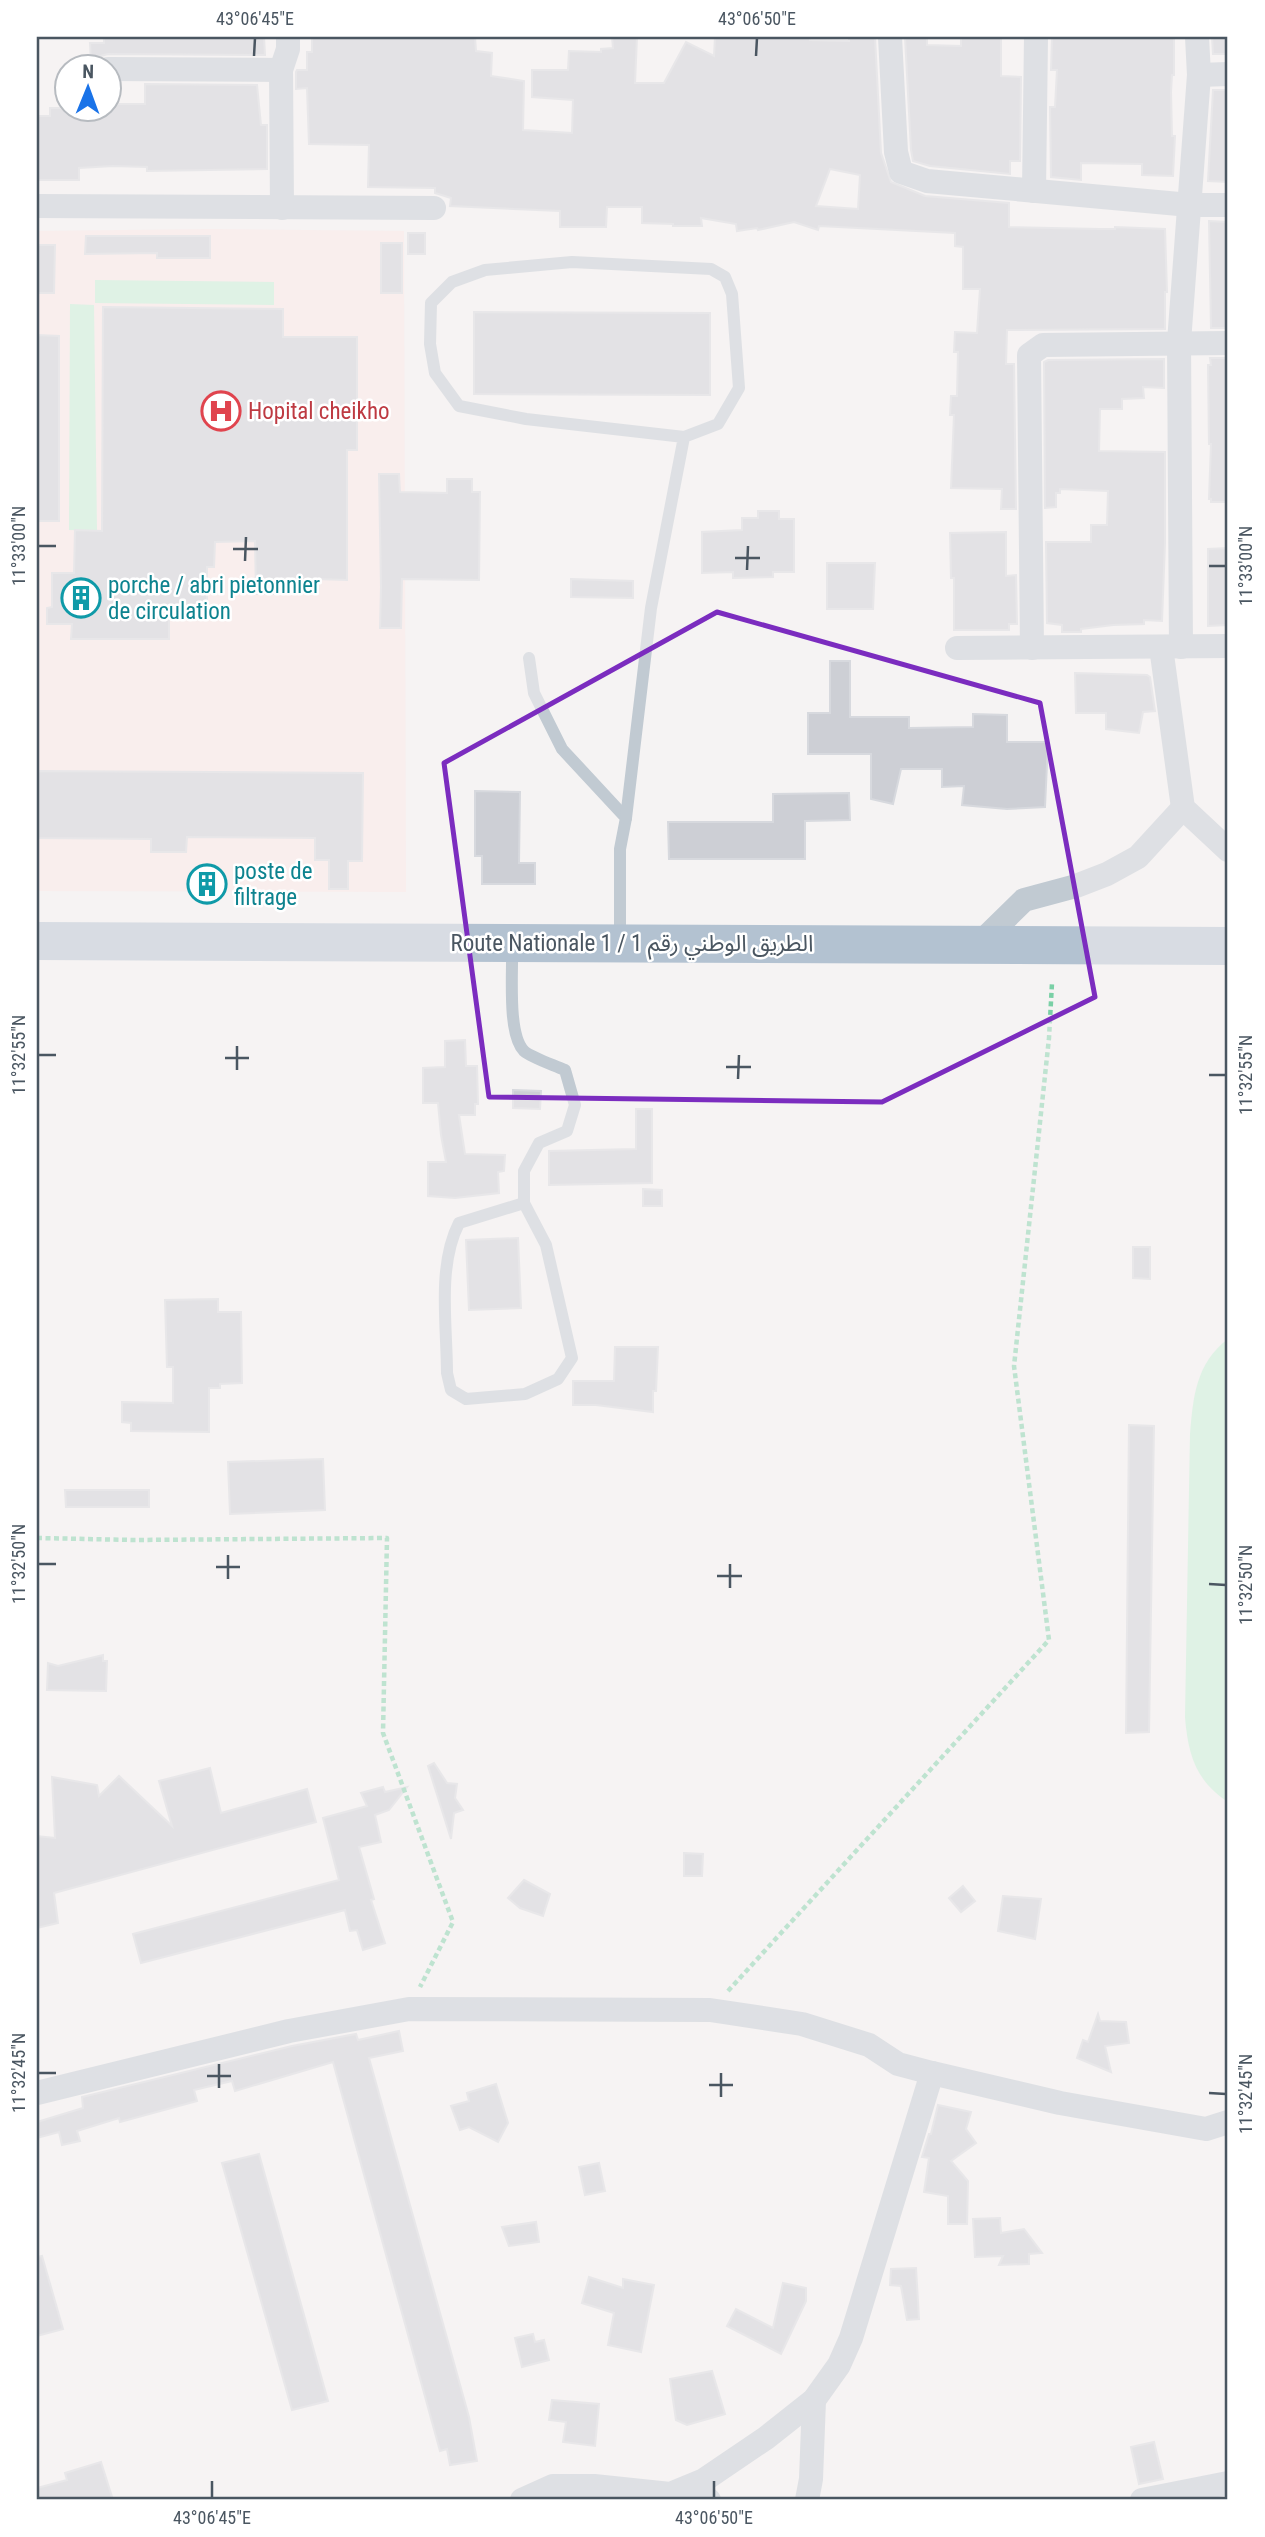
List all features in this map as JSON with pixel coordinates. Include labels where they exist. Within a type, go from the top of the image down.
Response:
[{"type":"main road","name":"Route Nationale 1 / الطريق الوطني رقم 1","points":[[37,941],[1228,946]]},
{"type":"street","points":[[282,208],[281,70],[288,48],[288,37]]},
{"type":"street","points":[[890,37],[896,152],[901,173],[927,181],[1190,205],[1228,205]]},
{"type":"street","points":[[1034,191],[1036,37]]},
{"type":"street","points":[[1197,37],[1199,75],[1179,342],[1171,647],[1183,808],[1228,850]]},
{"type":"street","points":[[122,69],[281,70]]},
{"type":"street","points":[[1199,75],[1228,74]]},
{"type":"street","points":[[37,206],[434,208]]},
{"type":"street","points":[[1032,648],[1029,355],[1043,345],[1228,343]]},
{"type":"street","points":[[957,648],[1228,646]]},
{"type":"street","points":[[978,945],[1024,900],[1086,882],[1138,857],[1183,808]]},
{"type":"street","points":[[37,2092],[289,2031],[409,2010],[710,2010],[802,2024],[869,2045],[898,2064],[1060,2103],[1206,2129],[1228,2122]]},
{"type":"street","points":[[670,2494],[704,2480],[766,2438],[814,2400],[839,2365],[851,2337],[932,2073]]},
{"type":"street","points":[[807,2500],[811,2479],[814,2400]]},
{"type":"street","points":[[1142,2500],[1228,2483]]},
{"type":"street","points":[[522,2500],[553,2486],[594,2486],[709,2500]]},
{"type":"lane","points":[[572,262],[711,268],[725,277],[732,294],[739,388],[718,424],[684,437],[526,419],[459,406],[435,373],[430,344],[431,303],[452,282],[485,270],[572,262]]},
{"type":"lane","points":[[620,943],[620,849],[651,608],[684,437]]},
{"type":"lane","points":[[529,658],[534,693],[562,749],[626,818]]},
{"type":"lane","points":[[512,942],[517,1041],[526,1052],[565,1070],[575,1105],[567,1131],[539,1143],[524,1171],[524,1203],[546,1245],[572,1358],[558,1379],[525,1394],[466,1399],[452,1390],[447,1373],[446,1262],[450,1241],[459,1223],[524,1203]]},
{"type":"path","points":[[710,2010],[1049,1640],[1014,1366],[1049,1038],[1052,983]]},
{"type":"path","points":[[37,1538],[387,1538],[383,1733],[453,1922],[409,2010]]},
{"type":"highlighted area","points":[[717,612],[1040,703],[1095,997],[882,1102],[489,1097],[444,763]]},
{"type":"shaded area","name":"Hopital cheikho","points":[[37,231],[404,231],[406,892],[37,891]]},
{"type":"green space","points":[[95,280],[274,282],[274,305],[95,303]]},
{"type":"green space","points":[[70,304],[94,305],[97,531],[69,530]]},
{"type":"green space","points":[[1228,1339],[1228,1802],[1201,1776],[1191,1755],[1185,1717],[1191,1420],[1195,1394],[1203,1370],[1217,1348]]},
{"type":"building","points":[[104,37],[264,37],[265,55],[90,52],[90,43],[104,43]]},
{"type":"building","points":[[312,37],[475,37],[476,51],[492,53],[491,76],[524,81],[523,130],[572,133],[573,100],[532,97],[532,70],[568,70],[569,51],[601,52],[601,49],[613,48],[612,37],[637,37],[635,83],[664,83],[686,42],[714,56],[715,37],[810,37],[810,40],[849,41],[849,37],[875,37],[881,153],[891,182],[925,196],[1009,203],[1009,227],[1165,229],[1165,329],[1007,330],[1006,364],[1014,364],[1016,509],[1001,509],[1002,489],[951,488],[954,415],[950,415],[951,396],[957,396],[958,352],[954,352],[955,332],[977,333],[980,289],[963,289],[963,247],[955,246],[955,233],[819,226],[818,230],[794,222],[758,230],[737,231],[736,224],[701,218],[702,226],[673,226],[642,223],[642,207],[607,207],[606,227],[560,227],[560,211],[450,206],[451,198],[435,193],[435,188],[368,187],[369,145],[309,144],[307,88],[296,89],[296,72],[307,70],[307,52],[312,52]],"holes":[[[830,169],[860,175],[858,209],[816,206]]]},
{"type":"building","points":[[905,37],[927,37],[927,45],[961,46],[961,37],[1001,37],[1001,76],[1021,77],[1020,161],[1010,161],[1010,174],[930,166],[913,161]]},
{"type":"building","points":[[1052,37],[1174,37],[1171,92],[1172,136],[1175,136],[1173,176],[1142,175],[1142,164],[1081,163],[1081,180],[1051,177],[1050,107],[1055,107],[1057,70],[1051,70]]},
{"type":"building","points":[[1212,37],[1228,37],[1228,54],[1213,54]]},
{"type":"building","points":[[145,84],[257,85],[261,125],[267,125],[267,169],[147,171],[147,167],[113,166],[79,168],[79,180],[37,180],[37,116],[50,116],[52,108],[52,122],[122,122],[122,104],[145,104]]},
{"type":"building","points":[[1213,90],[1228,90],[1228,182],[1208,181]]},
{"type":"building","points":[[1209,221],[1228,222],[1228,328],[1211,328]]},
{"type":"building","points":[[408,233],[425,233],[425,254],[408,254]]},
{"type":"building","points":[[86,236],[210,236],[210,258],[157,258],[157,253],[85,254]]},
{"type":"building","points":[[381,243],[402,243],[402,293],[381,293]]},
{"type":"building","points":[[37,245],[55,245],[54,293],[37,293]]},
{"type":"building","points":[[103,307],[283,309],[283,337],[357,337],[357,450],[347,450],[347,580],[282,578],[282,594],[256,594],[255,541],[215,542],[214,567],[207,567],[207,607],[169,607],[169,639],[71,639],[72,624],[47,624],[47,608],[52,607],[52,573],[74,573],[75,530],[102,531]]},
{"type":"building","points":[[474,312],[710,313],[710,395],[474,394]]},
{"type":"building","points":[[37,335],[59,336],[59,521],[37,521]]},
{"type":"building","points":[[1210,358],[1228,358],[1228,502],[1211,502],[1209,499]]},
{"type":"building","points":[[1164,359],[1164,388],[1143,387],[1144,398],[1122,399],[1122,409],[1100,409],[1099,451],[1165,452],[1162,621],[1144,620],[1144,624],[1062,632],[1062,625],[1047,623],[1046,542],[1091,542],[1091,525],[1107,525],[1108,491],[1060,489],[1060,493],[1056,493],[1056,507],[1045,508],[1044,362]]},
{"type":"building","points":[[379,474],[399,474],[400,492],[447,493],[447,479],[472,479],[472,492],[480,492],[479,580],[402,579],[401,628],[380,628]]},
{"type":"building","points":[[758,511],[779,511],[779,519],[794,519],[794,572],[773,572],[773,577],[733,578],[733,572],[702,573],[702,532],[742,530],[742,518],[758,518]]},
{"type":"building","points":[[1006,532],[1006,576],[1016,575],[1017,624],[1009,624],[1009,630],[954,630],[954,578],[951,578],[950,533]]},
{"type":"building","points":[[1228,548],[1228,625],[1208,626],[1208,549]]},
{"type":"building","points":[[827,563],[875,563],[873,609],[827,609]]},
{"type":"building","points":[[571,579],[633,581],[633,598],[571,597]]},
{"type":"building","points":[[830,661],[850,661],[850,717],[909,717],[909,728],[973,727],[973,714],[1007,715],[1007,742],[1048,742],[1045,807],[1007,809],[962,805],[964,786],[942,787],[942,769],[901,769],[893,804],[871,799],[871,754],[808,754],[808,713],[830,713]]},
{"type":"building","points":[[1075,673],[1147,675],[1150,677],[1155,711],[1143,712],[1139,733],[1106,729],[1106,713],[1076,713]]},
{"type":"building","points":[[37,771],[363,773],[362,861],[348,861],[348,889],[329,889],[329,860],[315,860],[315,838],[187,837],[186,852],[151,852],[151,839],[37,838]]},
{"type":"building","points":[[475,791],[520,792],[519,863],[535,863],[535,884],[482,884],[482,856],[475,856]]},
{"type":"building","points":[[849,793],[850,820],[805,821],[805,859],[669,859],[668,822],[773,822],[773,794]]},
{"type":"building","points":[[465,1040],[466,1066],[477,1066],[478,1104],[475,1104],[475,1115],[459,1115],[465,1154],[505,1155],[504,1171],[498,1172],[499,1193],[455,1198],[428,1196],[428,1162],[446,1162],[438,1103],[423,1103],[423,1068],[445,1067],[445,1041]]},
{"type":"building","points":[[513,1090],[541,1091],[540,1109],[513,1108]]},
{"type":"building","points":[[636,1109],[652,1109],[652,1183],[549,1185],[549,1151],[636,1149]]},
{"type":"building","points":[[643,1189],[662,1190],[662,1206],[643,1206]]},
{"type":"building","points":[[518,1238],[521,1308],[469,1310],[466,1240]]},
{"type":"building","points":[[1133,1247],[1150,1247],[1150,1279],[1133,1278]]},
{"type":"building","points":[[218,1299],[218,1312],[241,1312],[242,1383],[220,1384],[220,1388],[209,1388],[209,1432],[131,1431],[131,1423],[122,1422],[122,1402],[173,1403],[173,1367],[167,1367],[165,1300]]},
{"type":"building","points":[[615,1347],[658,1347],[653,1412],[573,1405],[573,1381],[614,1381]]},
{"type":"building","points":[[1129,1425],[1154,1426],[1149,1732],[1126,1733]]},
{"type":"building","points":[[323,1459],[325,1510],[230,1514],[228,1462]]},
{"type":"building","points":[[65,1490],[149,1490],[149,1507],[66,1507]]},
{"type":"building","points":[[103,1655],[103,1661],[107,1661],[106,1691],[47,1690],[48,1663],[58,1666]]},
{"type":"building","points":[[434,1763],[447,1783],[457,1784],[455,1798],[463,1810],[454,1813],[451,1839],[428,1766]]},
{"type":"building","points":[[210,1768],[221,1813],[307,1789],[316,1822],[54,1893],[58,1923],[37,1928],[37,1836],[55,1838],[52,1777],[97,1785],[99,1796],[119,1776],[172,1826],[159,1781]]},
{"type":"building","points":[[383,1787],[385,1792],[407,1787],[389,1810],[375,1815],[381,1842],[359,1847],[374,1899],[371,1900],[385,1943],[363,1950],[357,1930],[350,1931],[345,1910],[141,1963],[133,1934],[339,1880],[323,1818],[367,1806],[361,1793]]},
{"type":"building","points":[[684,1853],[703,1854],[702,1876],[684,1876]]},
{"type":"building","points":[[524,1880],[550,1894],[543,1916],[520,1908],[508,1898]]},
{"type":"building","points":[[963,1886],[975,1901],[961,1912],[949,1898]]},
{"type":"building","points":[[1003,1896],[1041,1899],[1035,1939],[998,1931]]},
{"type":"building","points":[[1098,2014],[1100,2021],[1126,2022],[1129,2043],[1105,2046],[1111,2072],[1077,2058],[1083,2040],[1088,2042]]},
{"type":"building","points":[[399,2031],[403,2051],[369,2058],[469,2417],[477,2461],[450,2465],[447,2449],[440,2451],[333,2062],[235,2091],[232,2081],[194,2090],[197,2101],[120,2122],[119,2118],[77,2131],[80,2141],[62,2145],[59,2132],[37,2138],[37,2122],[83,2108],[82,2097],[292,2046],[356,2034],[358,2040]]},
{"type":"building","points":[[496,2084],[508,2123],[498,2142],[469,2127],[460,2130],[451,2106],[469,2101],[467,2093]]},
{"type":"building","points":[[938,2105],[971,2112],[966,2129],[976,2143],[951,2161],[968,2181],[967,2224],[948,2224],[948,2196],[924,2192],[929,2158],[922,2157]]},
{"type":"building","points":[[259,2154],[328,2401],[292,2410],[222,2163]]},
{"type":"building","points":[[599,2163],[605,2191],[585,2195],[579,2167]]},
{"type":"building","points":[[1000,2218],[1001,2233],[1024,2229],[1042,2253],[1029,2254],[1029,2264],[999,2265],[1003,2256],[975,2257],[973,2219]]},
{"type":"building","points":[[536,2222],[539,2242],[509,2246],[502,2227]]},
{"type":"building","points":[[42,2256],[63,2329],[37,2336],[37,2257]]},
{"type":"building","points":[[916,2268],[919,2319],[907,2320],[901,2286],[890,2285],[891,2269]]},
{"type":"building","points":[[589,2277],[623,2288],[623,2279],[654,2285],[641,2352],[608,2345],[614,2313],[582,2303]]},
{"type":"building","points":[[783,2283],[806,2288],[806,2301],[781,2354],[727,2326],[736,2309],[773,2328]]},
{"type":"building","points":[[533,2334],[535,2342],[544,2340],[549,2360],[522,2367],[515,2338]]},
{"type":"building","points":[[712,2371],[725,2414],[687,2425],[676,2420],[670,2379]]},
{"type":"building","points":[[552,2400],[599,2404],[595,2446],[563,2442],[566,2422],[549,2420]]},
{"type":"building","points":[[1154,2442],[1163,2479],[1139,2484],[1131,2447]]},
{"type":"building","points":[[101,2462],[113,2500],[37,2500],[37,2488],[67,2480],[65,2473]]},
{"type":"place","name":"Hopital cheikho","points":[[221,411]]},
{"type":"place","name":"porche / abri pietonnier de circulation","points":[[81,598]]},
{"type":"place","name":"poste de filtrage","points":[[207,884]]}]
